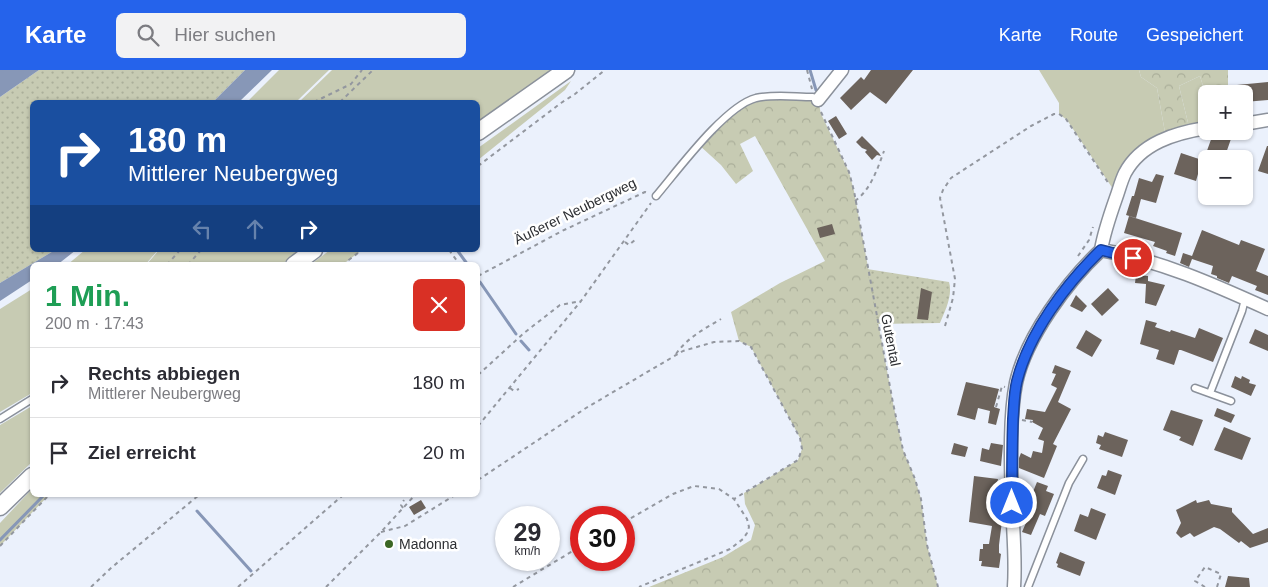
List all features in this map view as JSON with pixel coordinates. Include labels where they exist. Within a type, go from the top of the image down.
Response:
[{"type":"main road","points":[[480,131],[566,70]]},
{"type":"main road","points":[[298,262],[311,252]]},
{"type":"main road","points":[[0,507],[30,478]]},
{"type":"street","points":[[816,96],[842,70]]},
{"type":"street","points":[[1253,122],[1268,120]]},
{"type":"street","points":[[1014,587],[1012,453],[1014,398],[1017,380],[1030,346],[1050,311],[1075,276],[1101,250],[1105,229],[1128,168],[1142,152],[1153,144],[1166,138],[1198,130]]},
{"type":"street","points":[[1101,250],[1115,252],[1189,275],[1268,310]]},
{"type":"lane","name":"Äußerer Neubergweg","points":[[656,196],[722,119],[746,102],[755,98],[765,97],[816,96]]},
{"type":"lane","points":[[1210,393],[1245,299]]},
{"type":"lane","points":[[1195,388],[1232,401]]},
{"type":"lane","points":[[0,419],[30,401]]},
{"type":"lane","points":[[1028,587],[1069,483],[1083,459]]},
{"type":"path","points":[[318,100],[351,84],[362,70]]},
{"type":"path","points":[[342,100],[373,70]]},
{"type":"path","points":[[480,164],[605,70]]},
{"type":"path","name":"Gutental","points":[[808,70],[821,114],[849,172],[854,191],[892,403],[903,450],[915,479],[927,545],[938,587]]},
{"type":"path","points":[[945,326],[953,298],[955,279],[940,198],[942,190],[951,178],[1030,126],[1054,114],[1059,114],[1066,120],[1113,189],[1118,191]]},
{"type":"path","points":[[855,201],[873,180],[884,151]]},
{"type":"path","name":"Äußerer Neubergweg","points":[[480,275],[562,231],[645,192],[656,196]]},
{"type":"path","points":[[480,424],[581,301],[625,242],[656,196]]},
{"type":"path","points":[[625,242],[629,245],[636,239]]},
{"type":"path","points":[[170,262],[178,252]]},
{"type":"path","points":[[191,262],[199,252]]},
{"type":"path","points":[[346,262],[359,252]]},
{"type":"path","points":[[480,373],[524,333],[560,305],[581,301]]},
{"type":"path","points":[[674,356],[682,346],[702,330],[721,319]]},
{"type":"path","points":[[480,479],[586,408],[683,351],[714,342],[739,342],[751,347],[800,438],[802,449],[798,460],[734,499]]},
{"type":"path","points":[[510,388],[514,391],[519,388]]},
{"type":"path","points":[[996,407],[1001,388]]},
{"type":"path","points":[[1026,421],[1032,422]]},
{"type":"path","points":[[635,516],[673,494],[694,486],[719,489],[734,499],[747,519],[749,527],[738,544],[720,554],[640,587]]},
{"type":"path","points":[[0,546],[47,497]]},
{"type":"path","points":[[91,587],[137,545],[197,497]]},
{"type":"path","points":[[238,587],[341,497]]},
{"type":"path","points":[[326,587],[413,497]]},
{"type":"path","points":[[381,532],[405,526],[452,497]]},
{"type":"path","points":[[403,508],[401,505],[404,500]]},
{"type":"path","points":[[513,587],[570,553]]},
{"type":"path","points":[[1203,587],[1195,581],[1205,567],[1221,574],[1217,587]]},
{"type":"green space","points":[[39,70],[245,70],[215,100],[30,100],[30,252],[52,252],[35,262],[30,262],[30,265],[0,283],[0,97]]},
{"type":"green space","points":[[279,70],[329,70],[298,100],[249,100]]},
{"type":"green space","points":[[332,70],[552,70],[480,122],[480,100],[301,100]]},
{"type":"green space","points":[[1039,70],[1139,70],[1141,77],[1157,88],[1166,138],[1153,144],[1113,189],[1067,120],[1059,114],[1059,103]]},
{"type":"green space","points":[[1139,70],[1228,70],[1228,85],[1203,85],[1200,76],[1179,86],[1190,131],[1166,138],[1157,88],[1141,77]]},
{"type":"green space","points":[[1200,76],[1203,85],[1198,85],[1198,130],[1190,131],[1179,86]]},
{"type":"green space","points":[[571,81],[565,90],[480,158],[480,147]]},
{"type":"green space","points":[[765,97],[818,100],[821,114],[849,172],[903,450],[921,499],[927,545],[938,587],[649,587],[723,557],[751,540],[755,525],[745,504],[744,493],[798,460],[802,449],[800,438],[751,347],[739,341],[731,312],[780,283],[825,261],[755,136],[740,144],[753,171],[736,184],[721,165],[699,145],[734,109]]},
{"type":"green space","points":[[83,252],[156,252],[148,262],[71,262]]},
{"type":"green space","points":[[157,252],[297,252],[285,262],[149,262]]},
{"type":"green space","points":[[327,252],[359,252],[346,262],[314,262]]},
{"type":"green space","points":[[867,269],[949,282],[949,298],[940,323],[877,324]]},
{"type":"green space","points":[[30,290],[30,394],[0,412],[0,309]]},
{"type":"green space","points":[[30,407],[30,464],[0,493],[0,425]]},
{"type":"green space","points":[[30,491],[30,497],[47,497],[0,546],[0,523]]},
{"type":"water","points":[[0,70],[39,70],[0,97]]},
{"type":"water","points":[[245,70],[272,70],[241,100],[215,100]]},
{"type":"water","points":[[52,252],[73,252],[61,262],[35,262]]},
{"type":"water","points":[[30,265],[30,281],[0,301],[0,283]]},
{"type":"building","points":[[871,70],[913,70],[886,104],[870,92],[851,110],[840,98],[861,77],[864,80]]},
{"type":"building","points":[[1268,82],[1268,100],[1253,101],[1253,85],[1237,85]]},
{"type":"building","points":[[836,116],[847,134],[839,139],[828,121]]},
{"type":"building","points":[[862,136],[881,156],[877,155],[872,160],[865,152],[867,150],[856,142]]},
{"type":"building","points":[[1211,140],[1231,140],[1227,150],[1207,150]]},
{"type":"building","points":[[1268,146],[1268,174],[1258,171]]},
{"type":"building","points":[[1181,153],[1198,159],[1196,181],[1174,174]]},
{"type":"building","points":[[1156,174],[1164,176],[1156,203],[1141,199],[1136,218],[1126,215],[1139,178],[1152,182]]},
{"type":"building","points":[[1129,216],[1182,233],[1175,256],[1153,246],[1155,242],[1124,233]]},
{"type":"building","points":[[832,224],[835,234],[820,238],[817,228]]},
{"type":"building","points":[[1202,230],[1239,245],[1241,240],[1265,249],[1256,271],[1268,276],[1268,295],[1255,290],[1257,286],[1232,276],[1229,283],[1217,278],[1217,276],[1211,274],[1213,266],[1192,259],[1189,267],[1180,263],[1183,253],[1192,256]]},
{"type":"building","points":[[1136,275],[1148,276],[1148,281],[1165,285],[1156,306],[1145,303],[1146,284],[1135,283]]},
{"type":"building","points":[[921,288],[932,292],[928,320],[917,319]]},
{"type":"building","points":[[1108,288],[1119,300],[1102,316],[1091,304]]},
{"type":"building","points":[[1076,295],[1087,306],[1082,312],[1070,306]]},
{"type":"building","points":[[1146,320],[1157,323],[1155,327],[1195,338],[1199,328],[1223,338],[1213,362],[1181,350],[1179,350],[1174,365],[1156,359],[1159,350],[1140,344]]},
{"type":"building","points":[[1255,329],[1268,335],[1268,351],[1249,343]]},
{"type":"building","points":[[1086,330],[1102,340],[1092,357],[1076,348]]},
{"type":"building","points":[[1055,365],[1071,371],[1058,402],[1071,409],[1053,444],[1057,446],[1044,478],[1019,468],[1019,458],[1021,453],[1031,458],[1033,451],[1042,453],[1044,441],[1038,439],[1043,428],[1032,422],[1033,420],[1025,419],[1027,409],[1045,412],[1057,388],[1051,385],[1056,374],[1052,373]]},
{"type":"building","points":[[1235,376],[1241,379],[1242,376],[1250,380],[1249,383],[1256,385],[1251,396],[1231,387]]},
{"type":"building","points":[[966,382],[999,389],[994,407],[1000,409],[996,425],[988,423],[990,411],[978,408],[975,420],[957,415]]},
{"type":"building","points":[[1217,408],[1235,415],[1231,423],[1214,416]]},
{"type":"building","points":[[1171,410],[1203,420],[1193,446],[1179,440],[1181,437],[1163,430]]},
{"type":"building","points":[[1224,427],[1251,438],[1242,460],[1214,450]]},
{"type":"building","points":[[1105,432],[1128,440],[1122,457],[1099,449],[1101,445],[1096,443],[1098,435],[1103,437]]},
{"type":"building","points":[[954,443],[968,447],[965,457],[951,454]]},
{"type":"building","points":[[991,443],[1003,445],[1001,466],[980,461],[982,448],[989,450]]},
{"type":"building","points":[[1108,470],[1122,475],[1115,495],[1097,488],[1102,475],[1106,476]]},
{"type":"building","points":[[974,476],[998,479],[992,510],[997,512],[995,519],[1002,521],[999,568],[981,566],[982,561],[979,561],[980,549],[983,549],[983,544],[989,544],[992,526],[969,522]]},
{"type":"building","points":[[1037,482],[1048,486],[1046,491],[1054,494],[1045,516],[1040,514],[1031,535],[1022,532],[1031,511],[1026,509]]},
{"type":"building","points":[[421,500],[426,508],[414,515],[409,507]]},
{"type":"building","points":[[1196,500],[1197,503],[1209,500],[1211,504],[1232,508],[1232,512],[1253,534],[1268,528],[1268,542],[1250,548],[1241,541],[1239,543],[1220,529],[1214,527],[1194,537],[1190,533],[1181,538],[1176,533],[1181,523],[1176,510]]},
{"type":"building","points":[[1091,508],[1106,514],[1096,540],[1074,531],[1080,514],[1088,517]]},
{"type":"building","points":[[1060,552],[1085,562],[1080,576],[1057,567],[1058,564],[1056,563]]},
{"type":"building","points":[[1228,576],[1249,578],[1250,587],[1225,587]]},
{"type":"waterway","points":[[810,70],[816,90]]},
{"type":"waterway","points":[[458,252],[466,262]]},
{"type":"waterway","points":[[480,282],[516,334]]},
{"type":"waterway","points":[[521,341],[529,350]]},
{"type":"waterway","points":[[0,540],[42,497]]},
{"type":"waterway","points":[[197,511],[251,571]]},
{"type":"place","name":"Madonna","points":[[389,544]]},
{"type":"route","points":[[1012,503],[1014,398],[1017,380],[1030,346],[1050,311],[1075,276],[1101,250],[1133,258]]}]
